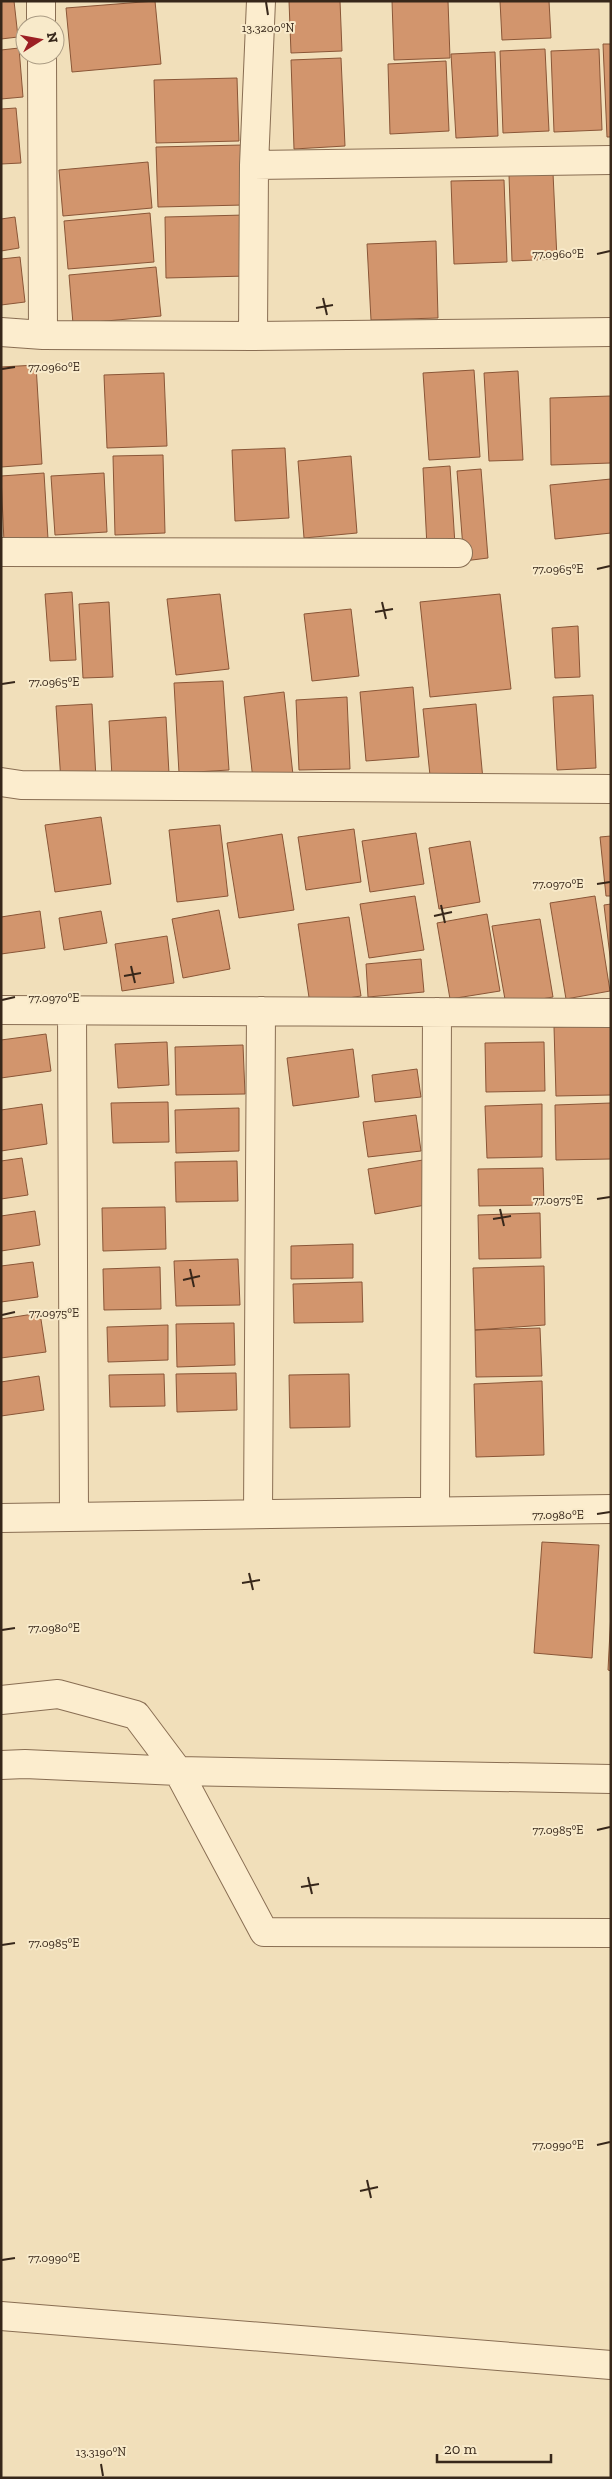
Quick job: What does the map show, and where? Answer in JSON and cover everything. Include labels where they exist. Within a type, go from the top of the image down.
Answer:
[{"type":"street","points":[[41,1],[41,15]]},
{"type":"street","points":[[253,336],[254,165],[261,1]]},
{"type":"street","points":[[42,65],[43,335]]},
{"type":"street","points":[[254,165],[611,160]]},
{"type":"street","points":[[1,332],[43,335],[253,336],[611,332]]},
{"type":"street","points":[[1,552],[458,553]]},
{"type":"street","points":[[1,782],[21,785],[204,788],[611,789]]},
{"type":"street","points":[[1,1010],[611,1013]]},
{"type":"street","points":[[72,1010],[74,1516]]},
{"type":"street","points":[[258,1514],[261,1011]]},
{"type":"street","points":[[436,1511],[437,1012]]},
{"type":"street","points":[[1,1518],[611,1509]]},
{"type":"street","points":[[1,1700],[58,1694],[136,1715],[178,1771],[264,1932],[611,1933]]},
{"type":"street","points":[[1,1765],[25,1764],[178,1771],[611,1778]]},
{"type":"street","points":[[1,2316],[611,2365]]},
{"type":"building","points":[[1,1],[14,1],[15,37],[1,39]]},
{"type":"building","points":[[155,1],[161,64],[72,72],[66,8]]},
{"type":"building","points":[[289,1],[340,1],[342,51],[291,53]]},
{"type":"building","points":[[392,1],[448,1],[450,58],[394,60]]},
{"type":"building","points":[[500,1],[549,1],[551,38],[502,40]]},
{"type":"building","points":[[603,44],[611,44],[611,137],[607,137]]},
{"type":"building","points":[[15,48],[15,65],[20,65],[23,97],[1,99],[1,50]]},
{"type":"building","points":[[545,49],[549,131],[503,133],[500,51]]},
{"type":"building","points":[[599,49],[602,130],[554,132],[551,51]]},
{"type":"building","points":[[495,52],[498,136],[456,138],[451,54]]},
{"type":"building","points":[[341,58],[345,146],[294,149],[291,60]]},
{"type":"building","points":[[446,61],[449,131],[390,134],[388,64]]},
{"type":"building","points":[[237,78],[239,141],[156,143],[154,80]]},
{"type":"building","points":[[16,108],[21,163],[1,164],[1,109]]},
{"type":"building","points":[[243,145],[244,205],[158,207],[156,147]]},
{"type":"building","points":[[148,162],[152,208],[63,216],[59,170]]},
{"type":"building","points":[[553,173],[557,259],[512,261],[509,175]]},
{"type":"building","points":[[504,180],[507,262],[454,264],[451,181]]},
{"type":"building","points":[[150,213],[154,262],[68,269],[64,221]]},
{"type":"building","points":[[245,215],[247,276],[166,278],[165,217]]},
{"type":"building","points":[[15,217],[19,248],[1,251],[1,219]]},
{"type":"building","points":[[436,241],[438,318],[371,320],[367,244]]},
{"type":"building","points":[[20,257],[25,302],[1,305],[1,259]]},
{"type":"building","points":[[156,267],[161,316],[73,324],[69,275]]},
{"type":"building","points":[[36,365],[42,464],[1,467],[1,367]]},
{"type":"building","points":[[474,370],[480,457],[429,460],[423,373]]},
{"type":"building","points":[[518,371],[523,460],[489,461],[484,373]]},
{"type":"building","points":[[164,373],[167,446],[107,448],[104,375]]},
{"type":"building","points":[[611,396],[611,463],[551,465],[550,398]]},
{"type":"building","points":[[285,448],[289,518],[235,521],[232,450]]},
{"type":"building","points":[[163,455],[165,533],[115,535],[113,456]]},
{"type":"building","points":[[351,456],[357,533],[304,538],[298,461]]},
{"type":"building","points":[[450,466],[455,545],[427,547],[423,468]]},
{"type":"building","points":[[481,469],[488,558],[464,561],[457,471]]},
{"type":"building","points":[[44,473],[48,539],[4,542],[1,476]]},
{"type":"building","points":[[104,473],[107,532],[55,535],[51,476]]},
{"type":"building","points":[[611,479],[611,533],[555,539],[550,485]]},
{"type":"building","points":[[72,592],[76,660],[50,661],[45,594]]},
{"type":"building","points":[[220,594],[229,669],[176,675],[167,599]]},
{"type":"building","points":[[500,594],[511,689],[430,697],[420,602]]},
{"type":"building","points":[[109,602],[113,677],[83,678],[79,604]]},
{"type":"building","points":[[351,609],[359,676],[312,681],[304,614]]},
{"type":"building","points":[[578,626],[580,677],[555,678],[552,628]]},
{"type":"building","points":[[223,681],[229,770],[179,773],[174,683]]},
{"type":"building","points":[[413,687],[419,757],[366,761],[360,692]]},
{"type":"building","points":[[284,692],[293,775],[253,780],[244,697]]},
{"type":"building","points":[[593,695],[596,768],[557,770],[553,697]]},
{"type":"building","points":[[347,697],[350,769],[299,770],[296,700]]},
{"type":"building","points":[[92,704],[96,779],[61,782],[56,706]]},
{"type":"building","points":[[476,704],[483,780],[431,785],[423,709]]},
{"type":"building","points":[[166,717],[169,774],[112,777],[109,721]]},
{"type":"building","points":[[101,817],[111,884],[55,892],[45,825]]},
{"type":"building","points":[[220,825],[228,896],[177,902],[169,830]]},
{"type":"building","points":[[354,829],[361,882],[306,890],[298,837]]},
{"type":"building","points":[[416,833],[424,884],[370,892],[362,841]]},
{"type":"building","points":[[282,834],[294,910],[239,918],[227,843]]},
{"type":"building","points":[[611,836],[611,896],[606,896],[600,837]]},
{"type":"building","points":[[470,841],[480,902],[439,909],[429,848]]},
{"type":"building","points":[[415,896],[424,950],[369,958],[360,904]]},
{"type":"building","points":[[595,896],[610,991],[566,999],[550,903]]},
{"type":"building","points":[[611,904],[611,965],[604,905]]},
{"type":"building","points":[[219,910],[230,969],[183,978],[172,919]]},
{"type":"building","points":[[40,911],[45,948],[1,954],[1,917]]},
{"type":"building","points":[[101,911],[107,943],[64,950],[59,918]]},
{"type":"building","points":[[487,914],[500,991],[450,999],[437,923]]},
{"type":"building","points":[[349,917],[361,996],[310,1004],[298,924]]},
{"type":"building","points":[[540,919],[553,997],[506,1005],[492,926]]},
{"type":"building","points":[[167,936],[174,983],[122,991],[115,944]]},
{"type":"building","points":[[421,959],[424,992],[368,997],[366,964]]},
{"type":"building","points":[[611,1025],[611,1095],[556,1096],[554,1027]]},
{"type":"building","points":[[46,1034],[51,1071],[1,1078],[1,1040]]},
{"type":"building","points":[[167,1042],[169,1085],[118,1088],[115,1044]]},
{"type":"building","points":[[544,1042],[545,1091],[486,1092],[485,1043]]},
{"type":"building","points":[[243,1045],[245,1094],[176,1095],[175,1047]]},
{"type":"building","points":[[353,1049],[359,1097],[293,1106],[287,1058]]},
{"type":"building","points":[[417,1069],[421,1097],[375,1102],[372,1075]]},
{"type":"building","points":[[168,1102],[169,1142],[113,1143],[111,1103]]},
{"type":"building","points":[[611,1103],[611,1159],[556,1160],[555,1105]]},
{"type":"building","points":[[42,1104],[47,1144],[1,1151],[1,1110]]},
{"type":"building","points":[[542,1104],[542,1157],[487,1158],[485,1106]]},
{"type":"building","points":[[239,1108],[239,1151],[176,1153],[175,1110]]},
{"type":"building","points":[[416,1115],[421,1151],[368,1157],[363,1122]]},
{"type":"building","points":[[22,1158],[28,1195],[1,1199],[1,1161]]},
{"type":"building","points":[[423,1160],[431,1204],[375,1214],[368,1169]]},
{"type":"building","points":[[237,1161],[238,1201],[176,1202],[175,1162]]},
{"type":"building","points":[[543,1168],[544,1205],[479,1206],[478,1169]]},
{"type":"building","points":[[165,1207],[166,1249],[103,1251],[102,1208]]},
{"type":"building","points":[[35,1211],[40,1245],[1,1251],[1,1216]]},
{"type":"building","points":[[540,1213],[541,1258],[479,1259],[478,1215]]},
{"type":"building","points":[[353,1244],[353,1278],[291,1279],[291,1246]]},
{"type":"building","points":[[238,1259],[240,1305],[176,1306],[174,1261]]},
{"type":"building","points":[[33,1262],[38,1297],[1,1302],[1,1266]]},
{"type":"building","points":[[544,1266],[545,1325],[475,1330],[473,1268]]},
{"type":"building","points":[[160,1267],[161,1309],[104,1310],[103,1269]]},
{"type":"building","points":[[362,1282],[363,1322],[294,1323],[293,1284]]},
{"type":"building","points":[[40,1313],[46,1352],[1,1358],[1,1319]]},
{"type":"building","points":[[234,1323],[235,1365],[177,1367],[176,1324]]},
{"type":"building","points":[[168,1325],[168,1360],[108,1362],[107,1327]]},
{"type":"building","points":[[540,1328],[542,1376],[476,1377],[475,1330]]},
{"type":"building","points":[[236,1373],[237,1410],[177,1412],[176,1374]]},
{"type":"building","points":[[164,1374],[165,1406],[110,1407],[109,1375]]},
{"type":"building","points":[[349,1374],[350,1427],[290,1428],[289,1375]]},
{"type":"building","points":[[39,1376],[44,1410],[1,1416],[1,1382]]},
{"type":"building","points":[[542,1381],[544,1455],[476,1457],[474,1384]]},
{"type":"building","points":[[542,1542],[599,1545],[592,1658],[534,1653]]},
{"type":"building","points":[[611,1612],[611,1671],[608,1670]]}]
